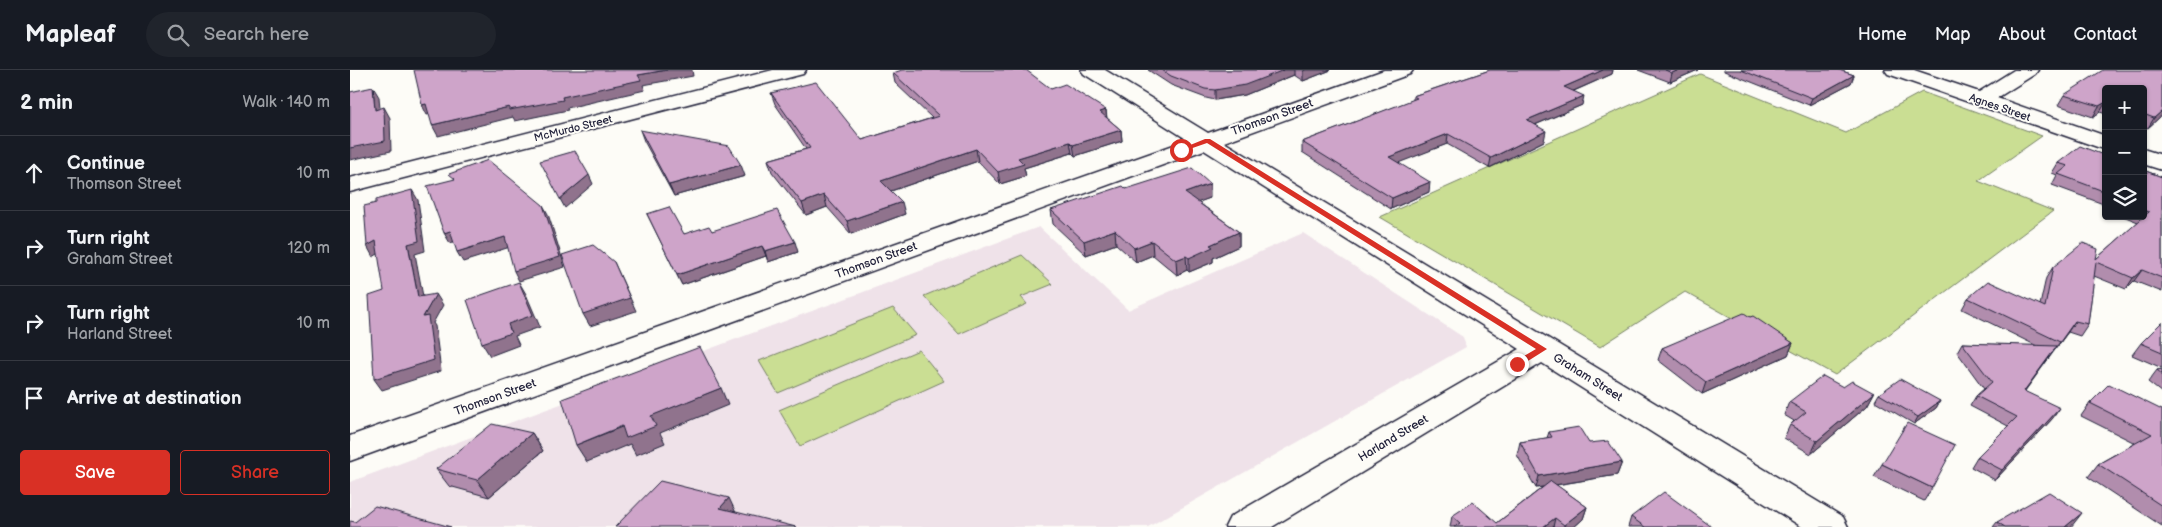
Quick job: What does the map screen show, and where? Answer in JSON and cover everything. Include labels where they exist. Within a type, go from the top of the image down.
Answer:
[{"type":"street","name":"McMurdo Street","points":[[350,185],[796,70]]},
{"type":"street","name":"Graham Street","points":[[1091,70],[1208,140],[1830,527]]},
{"type":"street","name":"Thomson Street","points":[[350,449],[1403,70]]},
{"type":"street","name":"Agnes Street","points":[[1895,70],[2102,142]]},
{"type":"street","points":[[1980,100],[2028,70]]},
{"type":"street","points":[[2147,157],[2162,163]]},
{"type":"street","name":"Harland Street","points":[[1243,527],[1542,349]]},
{"type":"shaded area","points":[[1039,227],[1128,310],[1303,233],[1463,337],[1466,347],[1148,527],[350,527],[350,482]]},
{"type":"green space","points":[[1700,74],[1846,133],[1922,92],[2042,136],[1978,181],[2053,211],[1835,375],[1685,292],[1600,347],[1380,217]]},
{"type":"green space","points":[[1022,255],[1053,284],[1021,297],[1027,304],[959,334],[924,296]]},
{"type":"green space","points":[[893,308],[916,335],[778,393],[759,361]]},
{"type":"green space","points":[[919,350],[944,381],[800,446],[779,410]]},
{"type":"building","points":[[414,70],[667,70],[638,75],[641,80],[562,97],[563,100],[509,110],[509,107],[432,125],[426,104],[422,105]]},
{"type":"building","points":[[902,70],[1026,70],[1051,89],[1065,84],[1106,110],[1100,112],[1121,130],[1073,145],[1070,142],[1018,158],[1024,164],[998,172],[976,149],[881,181],[902,202],[847,221],[824,195],[802,203],[768,160],[810,148],[771,93],[816,82],[862,140],[939,116],[893,73]]},
{"type":"building","points":[[1162,70],[1284,70],[1245,85],[1215,90],[1205,89],[1171,76]]},
{"type":"building","points":[[1490,70],[1603,70],[1564,87],[1584,96],[1527,120],[1546,131],[1491,158],[1448,134],[1389,157],[1430,182],[1392,198],[1302,142],[1417,98],[1413,96]]},
{"type":"building","points":[[1665,70],[1679,70],[1672,73]]},
{"type":"building","points":[[1741,70],[1839,70],[1854,75],[1812,98]]},
{"type":"building","points":[[2103,70],[2162,70],[2162,111],[2154,118],[2147,115],[2147,85],[2102,85],[2102,104],[2099,106],[2064,95]]},
{"type":"building","points":[[373,87],[375,110],[384,107],[385,141],[350,148],[350,92]]},
{"type":"building","points":[[640,130],[729,146],[741,165],[669,185]]},
{"type":"building","points":[[2080,146],[2102,154],[2102,190],[2058,174],[2068,166],[2058,163]]},
{"type":"building","points":[[575,151],[589,175],[560,199],[540,161]]},
{"type":"building","points":[[488,160],[543,205],[560,257],[514,271],[505,237],[457,252],[450,231],[444,233],[427,186],[455,179],[449,174]]},
{"type":"building","points":[[1192,168],[1210,184],[1185,193],[1239,232],[1210,245],[1213,247],[1189,258],[1186,256],[1176,260],[1152,241],[1134,248],[1115,230],[1084,241],[1051,210],[1123,186],[1126,189]]},
{"type":"building","points":[[2147,171],[2162,177],[2162,278],[2142,270],[2133,278],[2096,262],[2088,324],[2075,321],[2060,342],[1968,298],[1988,281],[2045,307],[2053,267],[2083,243],[2098,249],[2096,259],[2140,220],[2147,220],[2147,214],[2149,212],[2147,211]]},
{"type":"building","points":[[412,190],[419,241],[408,244],[418,297],[436,294],[423,317],[428,316],[434,360],[374,379],[369,296],[384,291],[376,241],[367,246],[364,206],[376,203],[376,200]]},
{"type":"building","points":[[669,207],[684,234],[709,226],[712,231],[777,210],[795,242],[765,251],[762,246],[677,275],[647,214]]},
{"type":"building","points":[[593,245],[614,262],[630,298],[583,314],[562,255]]},
{"type":"building","points":[[519,282],[533,315],[508,324],[511,333],[482,343],[467,300]]},
{"type":"building","points":[[1744,313],[1750,317],[1753,316],[1793,343],[1706,382],[1662,348]]},
{"type":"building","points":[[2162,322],[2162,352],[2141,343]]},
{"type":"building","points":[[1962,343],[2057,346],[2024,391],[2060,408],[2002,470],[1977,457],[2017,417],[1976,396],[1992,382]]},
{"type":"building","points":[[700,347],[721,388],[651,416],[656,426],[626,438],[622,426],[576,445],[562,399]]},
{"type":"building","points":[[1823,376],[1843,387],[1852,381],[1874,393],[1817,441],[1790,425],[1806,412],[1789,402]]},
{"type":"building","points":[[1900,379],[1940,401],[1918,417],[1879,394]]},
{"type":"building","points":[[2109,384],[2162,410],[2162,506],[2098,464],[2152,434],[2090,403]]},
{"type":"building","points":[[1907,423],[1955,445],[1932,488],[1882,464]]},
{"type":"building","points":[[492,424],[532,433],[477,480],[436,469]]},
{"type":"building","points":[[1579,427],[1589,443],[1608,441],[1622,462],[1539,476],[1520,442],[1552,437],[1549,432]]},
{"type":"building","points":[[660,481],[729,498],[720,508],[796,527],[615,527]]},
{"type":"building","points":[[1551,481],[1587,507],[1564,525],[1555,518],[1543,527],[1454,527],[1460,523],[1452,516],[1473,502],[1497,523]]},
{"type":"building","points":[[1664,492],[1712,527],[1645,527],[1631,517]]},
{"type":"building","points":[[2049,492],[2082,513],[2065,527],[2005,527],[1997,522]]},
{"type":"building","points":[[375,506],[451,527],[350,527],[350,521],[355,522]]},
{"type":"route","points":[[1181,150],[1208,140],[1542,349],[1517,364]]}]
